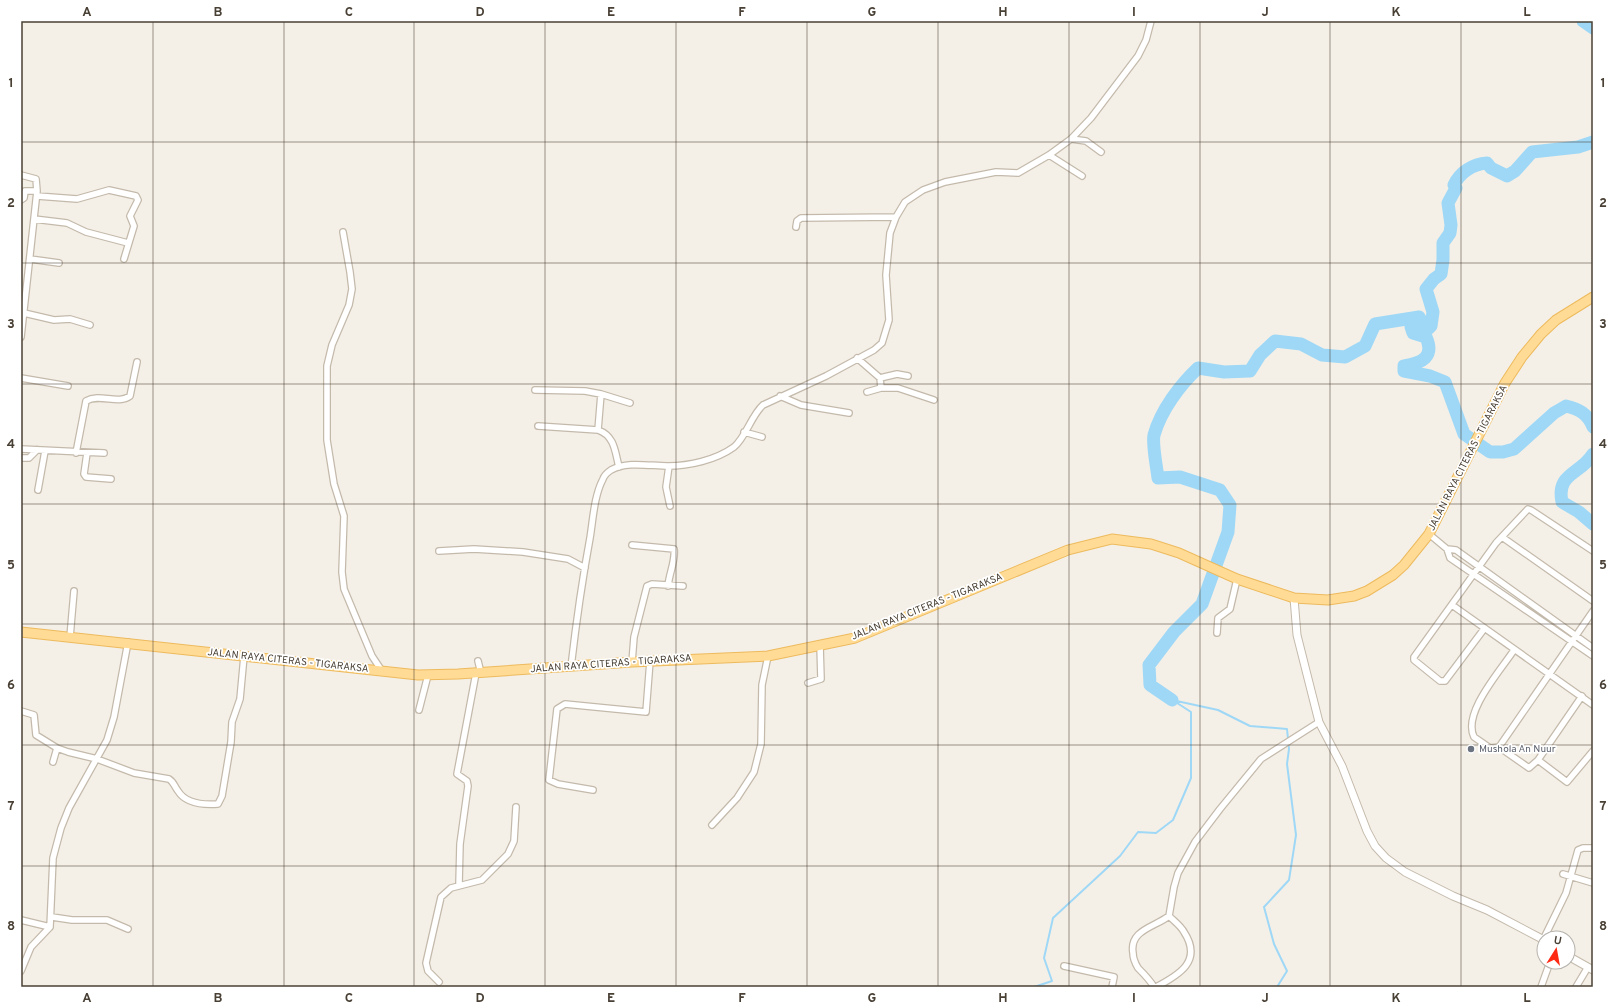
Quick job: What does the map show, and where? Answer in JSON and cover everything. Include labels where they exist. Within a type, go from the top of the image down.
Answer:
[{"type":"main road","name":"JALAN RAYA CITERAS - TIGARAKSA","points":[[21,632],[128,642],[382,672],[428,675],[571,668],[632,662],[768,656],[855,638],[1068,550],[1098,541],[1119,539],[1152,544],[1179,553],[1233,578],[1294,598],[1310,600],[1341,600],[1367,591],[1393,575],[1429,534],[1481,429],[1506,383],[1531,345],[1556,320],[1593,297]]},
{"type":"street","points":[[571,668],[592,520],[603,479],[610,471],[619,467],[636,465],[669,466],[699,462],[722,453],[734,447],[740,441],[757,411],[763,404],[826,376],[874,350],[882,343],[887,331],[889,320],[887,262],[890,233],[896,217],[905,202],[923,190],[945,182],[996,172],[1018,173],[1049,155],[1071,139],[1091,118],[1138,56],[1146,40],[1151,21]]},
{"type":"street","points":[[1071,139],[1086,141],[1101,152]]},
{"type":"street","points":[[1049,155],[1082,176]]},
{"type":"street","points":[[21,175],[36,179],[37,193],[21,337]]},
{"type":"street","points":[[21,200],[24,198],[25,191],[77,199],[109,190],[136,196],[138,200],[130,216],[134,226],[124,259]]},
{"type":"street","points":[[796,228],[797,221],[801,218],[896,217]]},
{"type":"street","points":[[34,219],[67,223],[86,232],[128,243]]},
{"type":"street","points":[[343,232],[352,289],[349,305],[332,345],[327,366],[327,440],[334,484],[344,516],[342,572],[344,589],[372,656],[382,672]]},
{"type":"street","points":[[30,259],[59,264]]},
{"type":"street","points":[[24,313],[54,320],[70,319],[90,325]]},
{"type":"street","points":[[857,358],[880,378],[881,388]]},
{"type":"street","points":[[76,453],[86,401],[96,397],[124,399],[130,396],[137,362]]},
{"type":"street","points":[[880,378],[897,374],[908,376]]},
{"type":"street","points":[[21,378],[68,386]]},
{"type":"street","points":[[867,392],[881,388],[898,388],[934,400]]},
{"type":"street","points":[[535,390],[574,390],[601,394],[630,403]]},
{"type":"street","points":[[598,430],[601,394]]},
{"type":"street","points":[[780,396],[801,404],[849,413]]},
{"type":"street","points":[[538,426],[598,430],[609,435],[612,439],[619,467]]},
{"type":"street","points":[[744,432],[762,437]]},
{"type":"street","points":[[21,449],[76,453],[104,453]]},
{"type":"street","points":[[21,458],[29,458],[37,450]]},
{"type":"street","points":[[38,490],[45,451]]},
{"type":"street","points":[[87,453],[84,474],[86,477],[110,479]]},
{"type":"street","points":[[669,466],[666,484],[670,506]]},
{"type":"street","points":[[1484,629],[1445,682],[1440,681],[1415,662],[1414,658],[1479,566],[1502,537],[1530,509],[1593,551]]},
{"type":"street","points":[[1429,534],[1447,549],[1450,558],[1474,575],[1573,638],[1593,648]]},
{"type":"street","points":[[1502,537],[1593,601]]},
{"type":"street","points":[[632,545],[674,549],[674,558],[670,569],[668,586]]},
{"type":"street","points":[[439,551],[474,549],[523,552],[568,559],[585,568]]},
{"type":"street","points":[[1447,549],[1456,550],[1479,566],[1573,638],[1593,656]]},
{"type":"street","points":[[1217,633],[1218,618],[1230,609],[1233,578]]},
{"type":"street","points":[[632,662],[634,637],[646,586],[652,584],[683,586]]},
{"type":"street","points":[[70,637],[74,591]]},
{"type":"street","points":[[1294,598],[1297,635],[1319,722],[1342,766],[1367,831],[1375,846],[1386,858],[1405,872],[1453,896],[1487,910],[1536,935]]},
{"type":"street","points":[[1452,605],[1484,629],[1593,704]]},
{"type":"street","points":[[1499,747],[1593,611]]},
{"type":"street","points":[[21,971],[22,964],[31,947],[50,927],[52,917],[51,902],[54,858],[61,828],[69,808],[107,740],[114,717],[128,642]]},
{"type":"street","points":[[808,683],[821,679],[820,645]]},
{"type":"street","points":[[1514,650],[1476,707],[1472,717],[1472,732],[1474,738],[1490,748],[1499,747],[1529,768],[1538,760],[1582,696]]},
{"type":"street","points":[[21,711],[34,715],[36,735],[57,748],[97,759],[134,773],[169,779],[173,782],[185,800],[209,805],[218,804],[222,796],[231,742],[232,722],[240,699],[244,656]]},
{"type":"street","points":[[712,825],[736,798],[754,772],[761,744],[762,685],[768,656]]},
{"type":"street","points":[[459,884],[460,844],[468,786],[466,781],[457,774],[479,673],[478,661]]},
{"type":"street","points":[[593,790],[558,784],[549,780],[557,709],[565,704],[646,712],[650,661]]},
{"type":"street","points":[[419,710],[428,675]]},
{"type":"street","points":[[1169,916],[1178,873],[1195,842],[1261,759],[1271,751],[1319,722]]},
{"type":"street","points":[[53,762],[57,748]]},
{"type":"street","points":[[1538,760],[1567,782],[1593,751]]},
{"type":"street","points":[[439,982],[428,971],[426,963],[441,898],[448,890],[459,884],[482,880],[508,854],[514,841],[516,806]]},
{"type":"street","points":[[1548,930],[1572,877],[1578,850],[1583,848],[1593,848]]},
{"type":"street","points":[[1563,874],[1593,883]]},
{"type":"street","points":[[1169,916],[1184,931],[1189,942],[1191,950],[1189,963],[1181,973],[1155,987],[1133,959],[1132,948],[1137,935],[1169,916]]},
{"type":"street","points":[[52,917],[72,920],[107,920],[128,929]]},
{"type":"street","points":[[21,920],[50,927]]},
{"type":"street","points":[[1576,960],[1590,968],[1576,987]]},
{"type":"street","points":[[1064,966],[1114,977],[1112,987]]},
{"type":"street","points":[[1541,987],[1547,970]]},
{"type":"waterway","points":[[1583,21],[1593,28]]},
{"type":"waterway","points":[[1172,700],[1150,685],[1149,665],[1174,632],[1202,604],[1228,532],[1230,505],[1220,490],[1180,477],[1158,478],[1154,450],[1154,435],[1161,416],[1178,390],[1198,368],[1224,372],[1250,371],[1260,355],[1275,341],[1301,344],[1322,355],[1345,357],[1365,346],[1375,324],[1419,317],[1423,325],[1428,329],[1431,326],[1433,312],[1426,289],[1434,279],[1441,274],[1443,243],[1450,233],[1451,225],[1448,203],[1456,188],[1454,185],[1460,176],[1472,167],[1487,163],[1491,168],[1507,176],[1515,171],[1532,152],[1578,147],[1593,142]]},
{"type":"waterway","points":[[1412,318],[1411,327],[1413,333],[1426,337],[1429,350],[1428,354],[1421,361],[1404,366],[1404,371],[1430,376],[1445,382],[1464,434],[1490,452],[1503,452],[1514,449],[1554,413],[1566,406],[1586,415],[1593,427]]},
{"type":"waterway","points":[[1593,454],[1588,461],[1570,475],[1562,485],[1561,492],[1562,502],[1579,512],[1593,524]]},
{"type":"waterway","points":[[1172,700],[1218,710],[1250,726],[1287,729],[1289,749],[1287,764],[1296,835],[1289,880],[1264,907],[1274,944],[1287,971],[1277,987]]},
{"type":"waterway","points":[[1034,987],[1052,981],[1044,958],[1053,918],[1120,856],[1138,832],[1156,833],[1173,820],[1191,778],[1191,712],[1174,701]]},
{"type":"place","name":"Mushola An Nuur","points":[[1471,749]]}]
